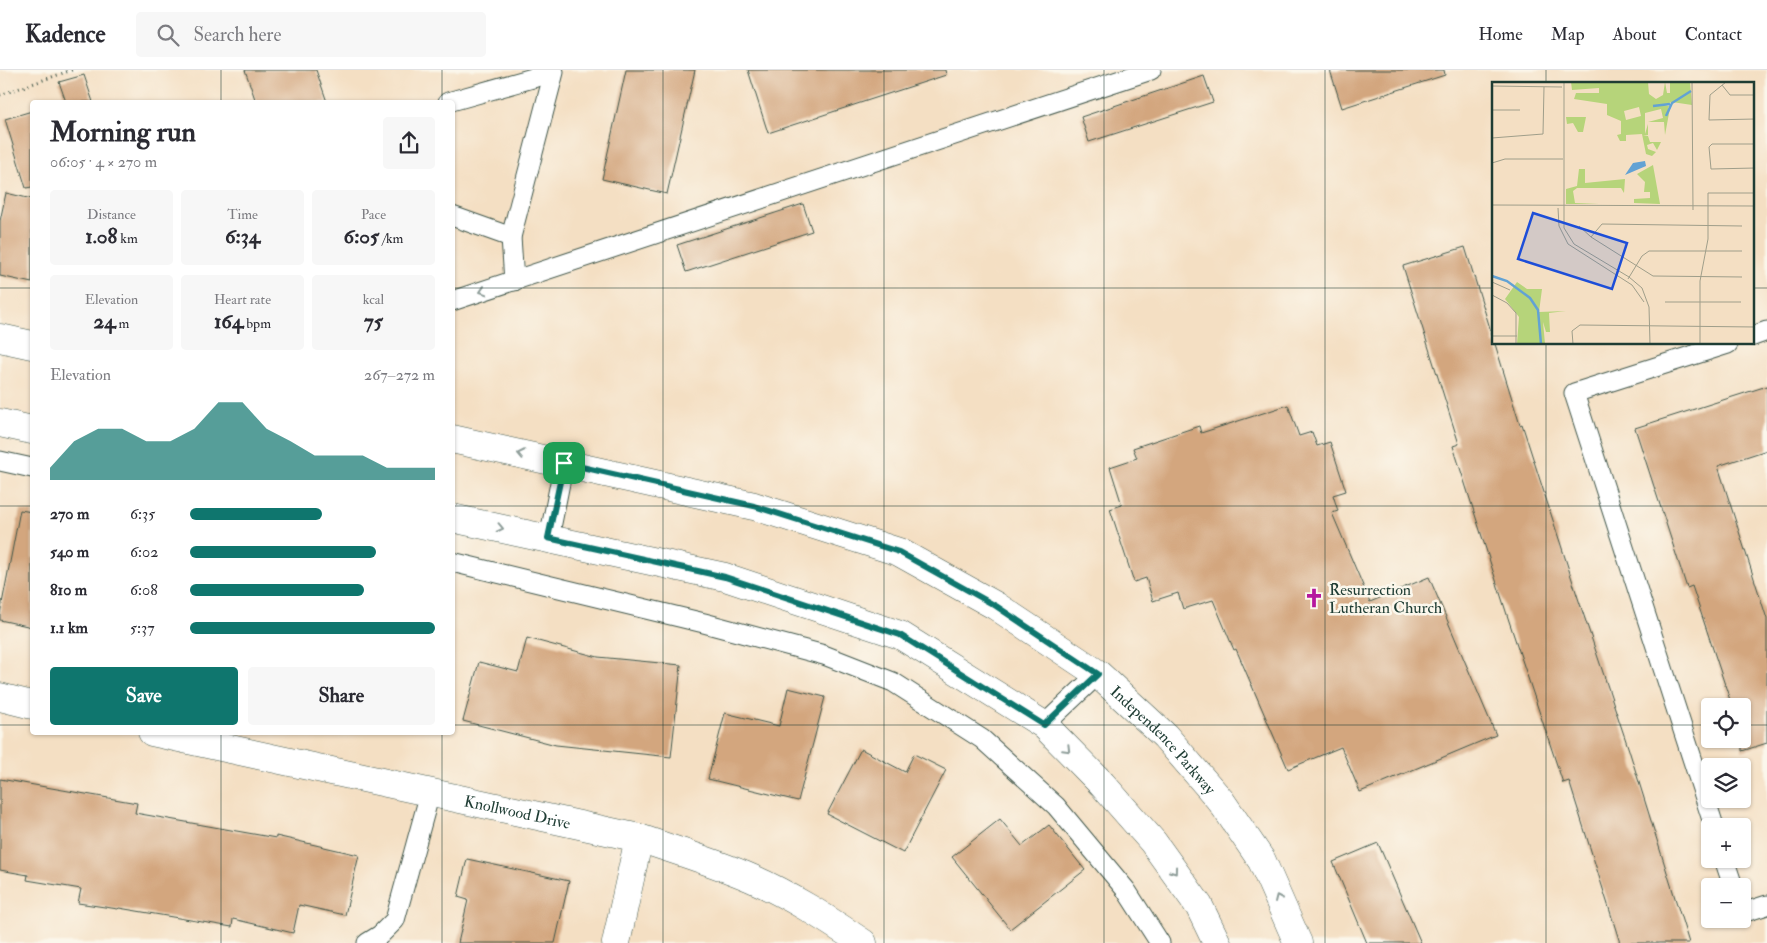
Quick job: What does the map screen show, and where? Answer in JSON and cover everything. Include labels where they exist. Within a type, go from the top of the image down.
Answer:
[{"type":"main road","points":[[0,338],[30,345]]},
{"type":"main road","points":[[0,423],[30,430]]},
{"type":"main road","name":"Independence Parkway","points":[[455,440],[754,506],[899,552],[996,606],[1098,674],[1165,736],[1222,801],[1262,861],[1298,943]]},
{"type":"main road","points":[[455,519],[725,577],[900,635],[1044,725],[1102,784],[1153,842],[1199,906],[1218,943]]},
{"type":"main road","points":[[0,697],[30,704]]},
{"type":"main road","name":"Knollwood Drive","points":[[166,735],[639,838],[708,861],[752,879],[822,916],[863,943]]},
{"type":"main road","points":[[616,943],[639,838]]},
{"type":"lane","points":[[455,300],[1151,70]]},
{"type":"lane","points":[[455,100],[554,72],[511,237],[514,281]]},
{"type":"lane","points":[[455,217],[511,237]]},
{"type":"lane","points":[[1754,336],[1767,332]]},
{"type":"lane","points":[[1711,818],[1574,393],[1725,345]]},
{"type":"lane","points":[[0,461],[30,468]]},
{"type":"lane","points":[[548,538],[564,463]]},
{"type":"lane","points":[[455,563],[824,655],[893,682],[982,739],[1056,806],[1126,890],[1160,943]]},
{"type":"lane","points":[[1044,725],[1098,674]]},
{"type":"lane","points":[[367,943],[380,935],[394,920],[430,793]]},
{"type":"lane","points":[[1751,910],[1767,904]]},
{"type":"path","points":[[0,95],[72,70]]},
{"type":"building","points":[[245,70],[316,70],[326,100],[255,100]]},
{"type":"building","points":[[626,70],[695,70],[667,194],[602,179]]},
{"type":"building","points":[[748,70],[945,70],[946,75],[768,133]]},
{"type":"building","points":[[1330,70],[1444,70],[1445,75],[1342,108]]},
{"type":"building","points":[[84,75],[92,100],[65,100],[59,82]]},
{"type":"building","points":[[1204,76],[1213,102],[1089,142],[1081,117]]},
{"type":"building","points":[[30,112],[30,187],[26,188],[5,119]]},
{"type":"building","points":[[6,193],[30,199],[30,283],[0,276],[0,221]]},
{"type":"building","points":[[803,204],[812,231],[686,272],[677,245]]},
{"type":"building","points":[[1465,247],[1492,335],[1492,345],[1495,345],[1520,425],[1522,424],[1629,750],[1689,943],[1620,943],[1569,781],[1563,783],[1509,621],[1453,446],[1459,444],[1403,266]]},
{"type":"building","points":[[1767,386],[1767,450],[1718,466],[1767,619],[1767,743],[1742,751],[1742,748],[1751,748],[1751,698],[1729,698],[1692,586],[1687,588],[1635,428]]},
{"type":"building","name":"Resurrection Lutheran Church","points":[[1288,405],[1299,436],[1312,432],[1317,446],[1330,442],[1346,491],[1333,495],[1338,511],[1332,513],[1370,602],[1429,577],[1496,735],[1360,792],[1341,747],[1288,769],[1213,600],[1183,609],[1178,593],[1153,601],[1146,578],[1134,582],[1110,509],[1122,505],[1110,467],[1137,458],[1133,448],[1199,426],[1201,433]]},
{"type":"building","points":[[20,510],[30,512],[30,627],[0,620]]},
{"type":"building","points":[[527,638],[598,657],[681,665],[671,757],[556,745],[463,721],[479,662],[518,672]]},
{"type":"building","points":[[788,688],[825,697],[798,801],[708,779],[725,713],[779,726]]},
{"type":"building","points":[[861,749],[905,772],[914,754],[946,770],[903,853],[827,814]]},
{"type":"building","points":[[0,779],[137,803],[135,813],[276,838],[276,836],[359,855],[345,915],[299,905],[293,933],[233,919],[232,927],[78,903],[81,889],[27,880],[28,875],[0,870]]},
{"type":"building","points":[[1000,819],[1022,846],[1049,825],[1085,870],[1010,929],[952,857]]},
{"type":"building","points":[[1378,843],[1421,943],[1367,943],[1333,862]]},
{"type":"building","points":[[467,859],[569,881],[555,943],[458,943],[468,900],[458,897]]},
{"type":"place","name":"Resurrection Lutheran Church","points":[[1314,598]]},
{"type":"route","points":[[564,463],[754,506],[899,552],[996,606],[1098,674],[1044,725],[900,635],[725,577],[548,538],[564,463]]}]
